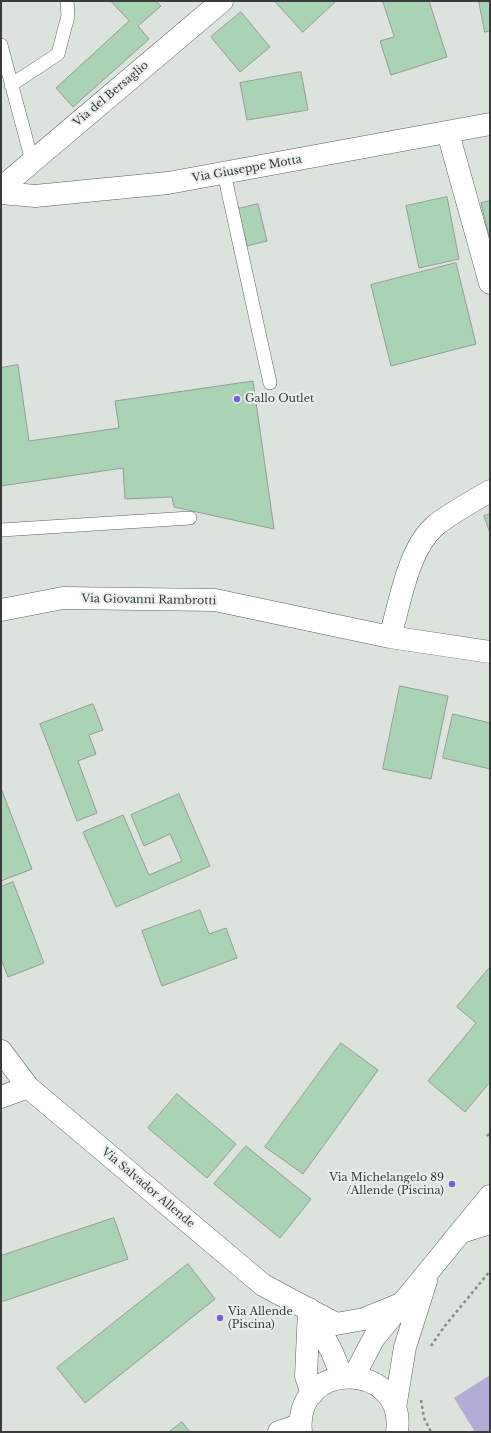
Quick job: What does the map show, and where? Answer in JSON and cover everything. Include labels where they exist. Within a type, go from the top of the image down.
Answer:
[{"type":"street","name":"Via del Bersaglio","points":[[1,188],[222,1]]},
{"type":"street","name":"Via Giuseppe Motta","points":[[1,193],[35,196],[168,183],[448,133],[490,124]]},
{"type":"street","points":[[448,133],[490,283]]},
{"type":"street","points":[[390,637],[410,566],[421,541],[435,525],[490,491]]},
{"type":"street","name":"Via Giovanni Rambrotti","points":[[1,610],[63,598],[215,600],[390,637],[490,652]]},
{"type":"street","name":"Via Salvador Allende","points":[[1,1051],[28,1087],[263,1285],[336,1324],[364,1319],[401,1304]]},
{"type":"street","points":[[1,1097],[28,1087]]},
{"type":"street","points":[[348,1377],[374,1338],[490,1196]]},
{"type":"street","points":[[461,1232],[490,1223]]},
{"type":"street","points":[[395,1408],[405,1347],[430,1269]]},
{"type":"street","points":[[309,1309],[332,1352],[348,1377]]},
{"type":"street","points":[[309,1309],[306,1376],[312,1394]]},
{"type":"street","points":[[280,1432],[301,1428],[303,1408],[312,1394],[331,1380],[348,1377],[368,1380],[379,1386],[388,1396],[395,1408],[398,1419],[398,1431]]},
{"type":"lane","points":[[12,85],[58,54],[68,16],[67,1]]},
{"type":"lane","points":[[1,45],[32,162]]},
{"type":"lane","points":[[224,173],[270,383]]},
{"type":"lane","points":[[1,530],[190,518]]},
{"type":"path","points":[[487,1136],[490,1132]]},
{"type":"path","points":[[430,1348],[444,1327],[490,1271]]},
{"type":"path","points":[[420,1396],[424,1418],[431,1432]]},
{"type":"shaded area","points":[[490,1375],[490,1432],[475,1432],[454,1398]]},
{"type":"building","points":[[111,1],[156,1],[161,6],[138,26],[149,39],[73,107],[56,88],[129,21]]},
{"type":"building","points":[[275,1],[336,1],[303,32]]},
{"type":"building","points":[[383,1],[429,1],[447,57],[391,75],[380,41],[394,37]]},
{"type":"building","points":[[479,1],[490,1],[490,31],[485,32]]},
{"type":"building","points":[[241,12],[270,47],[240,72],[211,37]]},
{"type":"building","points":[[301,72],[308,110],[247,120],[240,83]]},
{"type":"building","points":[[447,197],[459,259],[419,268],[406,206]]},
{"type":"building","points":[[490,201],[490,240],[481,203]]},
{"type":"building","points":[[258,204],[267,241],[247,246],[238,209]]},
{"type":"building","points":[[456,263],[476,344],[391,366],[371,285]]},
{"type":"building","points":[[18,365],[29,441],[119,428],[115,401],[253,381],[274,529],[174,507],[172,497],[125,499],[123,468],[1,486],[1,368]]},
{"type":"building","points":[[490,514],[490,533],[484,516]]},
{"type":"building","points":[[400,686],[448,696],[431,779],[383,769]]},
{"type":"building","points":[[93,704],[103,730],[89,735],[96,754],[78,761],[97,813],[77,821],[40,724]]},
{"type":"building","points":[[453,714],[490,723],[490,769],[443,758]]},
{"type":"building","points":[[1,788],[32,869],[1,881]]},
{"type":"building","points":[[179,794],[210,866],[116,907],[83,832],[123,815],[149,875],[182,861],[170,834],[144,846],[131,815]]},
{"type":"building","points":[[13,882],[44,963],[8,977],[1,959],[1,887]]},
{"type":"building","points":[[200,910],[209,934],[226,928],[237,958],[162,986],[142,931]]},
{"type":"building","points":[[490,967],[490,1082],[465,1112],[428,1081],[476,1023],[457,1007]]},
{"type":"building","points":[[341,1043],[378,1070],[303,1174],[265,1147]]},
{"type":"building","points":[[177,1094],[236,1144],[207,1178],[148,1128]]},
{"type":"building","points":[[246,1146],[311,1199],[280,1238],[214,1184]]},
{"type":"building","points":[[114,1218],[128,1259],[1,1302],[1,1256]]},
{"type":"building","points":[[188,1264],[215,1299],[85,1403],[57,1368]]},
{"type":"building","points":[[182,1422],[190,1432],[169,1432]]},
{"type":"place","name":"Gallo Outlet","points":[[237,399]]},
{"type":"place","name":"Via Michelangelo 89 /Allende (Piscina)","points":[[452,1184]]},
{"type":"place","name":"Via Allende (Piscina)","points":[[220,1318]]}]
